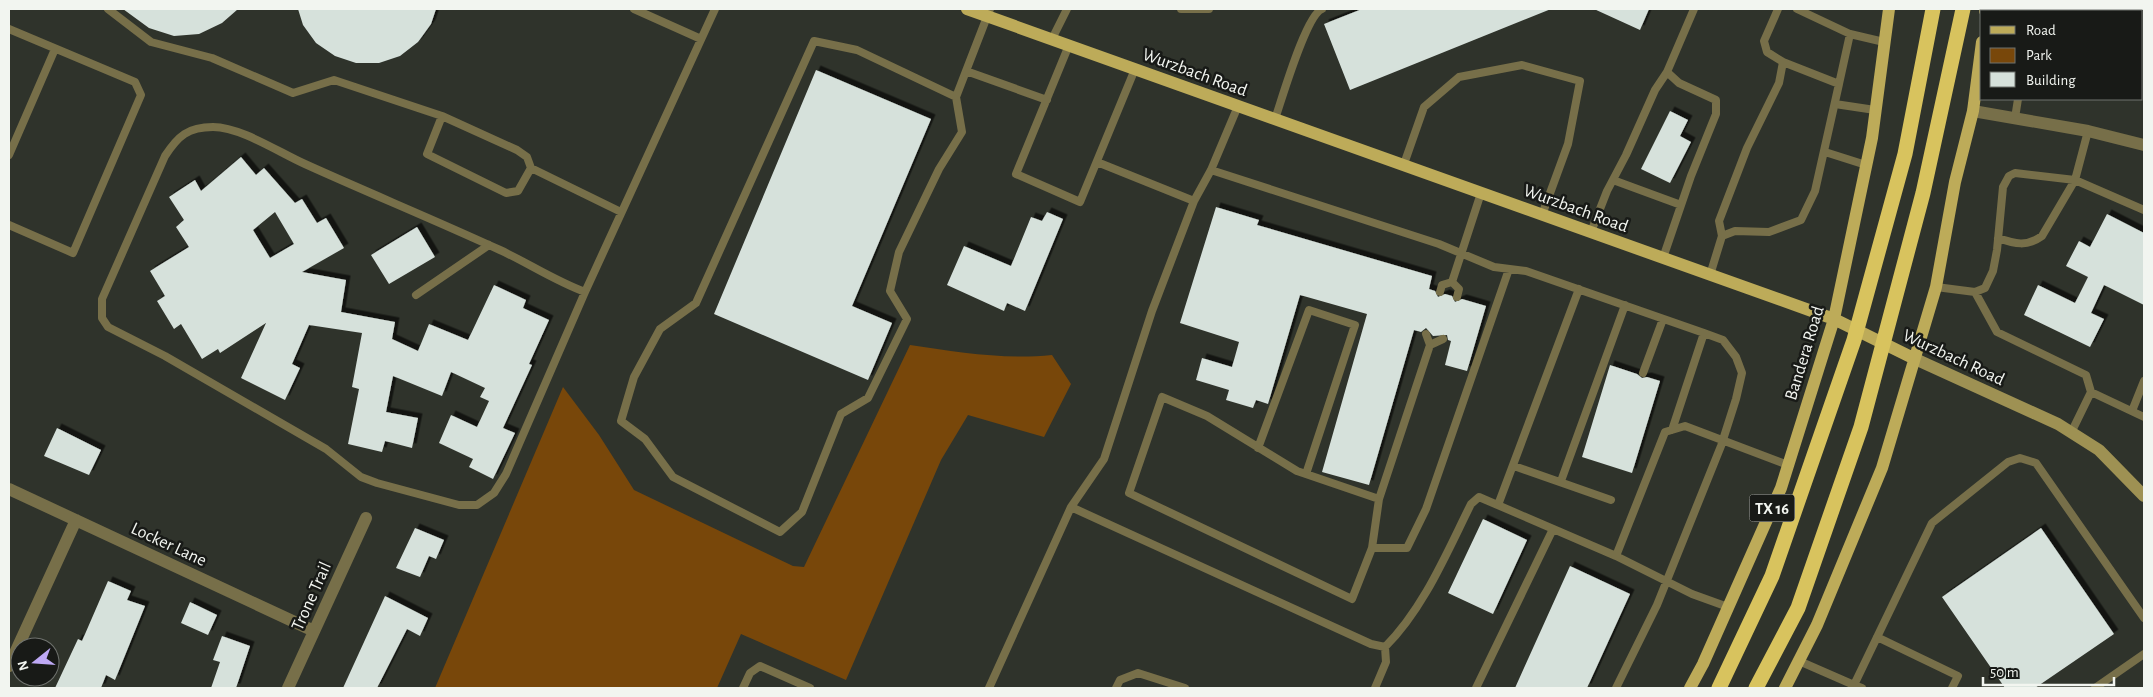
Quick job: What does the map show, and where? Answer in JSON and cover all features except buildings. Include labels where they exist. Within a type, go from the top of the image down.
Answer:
[{"type":"highway","points":[[1719,688],[1772,576],[1854,340],[1906,154],[1933,9]]},
{"type":"highway","points":[[1756,688],[1798,608],[1861,427],[1923,194],[1963,9]]},
{"type":"main road","name":"Wurzbach Road","points":[[967,9],[988,12],[1052,39],[1834,319],[1913,358],[2058,424],[2098,450],[2144,496]]},
{"type":"main road","name":"Bandera Road","points":[[1690,688],[1781,488],[1834,319],[1866,165],[1888,9]]},
{"type":"main road","points":[[1785,688],[1817,625],[1882,468],[1913,358],[1936,287],[1955,182],[1973,111],[1980,68]]},
{"type":"street","points":[[1973,111],[2088,131],[2144,146]]},
{"type":"street","name":"Locker Lane","points":[[9,489],[314,631]]},
{"type":"street","name":"Trone Trail","points":[[288,688],[366,518]]},
{"type":"street","points":[[9,666],[76,520]]},
{"type":"lane","points":[[108,9],[151,42],[212,58],[293,93],[334,80],[442,116],[517,150],[527,157],[531,168],[621,212]]},
{"type":"lane","points":[[634,9],[701,39]]},
{"type":"lane","points":[[585,292],[489,245],[242,135],[215,127],[192,129],[175,140],[165,156],[102,300],[102,318],[108,328],[165,356],[326,450],[361,477],[458,505],[478,505],[494,493],[506,474],[585,292],[715,9]]},
{"type":"lane","points":[[1052,39],[1067,9]]},
{"type":"lane","points":[[1181,9],[1209,9]]},
{"type":"lane","points":[[1275,119],[1304,34],[1317,11],[1322,9]]},
{"type":"lane","points":[[1592,232],[1613,180],[1655,90],[1667,72],[1694,9]]},
{"type":"lane","points":[[1778,9],[1764,41],[1767,52],[1783,62],[1839,84]]},
{"type":"lane","points":[[1797,9],[1850,34],[1884,42]]},
{"type":"lane","points":[[956,97],[857,50],[814,41],[696,303],[660,329],[634,378],[621,421],[645,439],[673,478],[780,532],[802,512],[841,414],[868,398],[907,319],[890,291],[900,252],[939,169],[962,132],[956,97],[988,12]]},
{"type":"lane","points":[[9,29],[135,82],[141,95],[73,253],[9,225]]},
{"type":"lane","points":[[1722,236],[1735,231],[1769,232],[1801,220],[1816,191],[1850,34]]},
{"type":"lane","points":[[1069,45],[1016,174],[1080,202],[1136,69]]},
{"type":"lane","points":[[9,156],[56,49]]},
{"type":"lane","points":[[1710,275],[1722,236],[1719,221],[1747,148],[1779,83],[1783,62]]},
{"type":"lane","points":[[1404,164],[1424,107],[1459,77],[1522,66],[1580,81],[1568,144],[1542,215]]},
{"type":"lane","points":[[966,71],[1047,100]]},
{"type":"lane","points":[[1664,258],[1681,205],[1716,114],[1716,100],[1678,83],[1667,72]]},
{"type":"lane","points":[[2015,118],[2018,100]]},
{"type":"lane","points":[[1835,104],[1875,110]]},
{"type":"lane","points":[[989,688],[1071,507],[1104,459],[1152,311],[1194,201],[1211,170],[1238,106]]},
{"type":"lane","points":[[442,116],[427,154],[506,193],[518,191],[531,168]]},
{"type":"lane","points":[[1998,238],[2017,245],[2035,241],[2042,236],[2075,180],[2088,131]]},
{"type":"lane","points":[[1824,152],[1866,165]]},
{"type":"lane","points":[[1097,162],[1194,201]]},
{"type":"lane","points":[[1211,170],[1439,244],[1494,267],[1526,271],[1723,340],[1736,357],[1742,373],[1723,440],[1657,605],[1616,688]]},
{"type":"lane","points":[[1936,287],[1975,292],[1985,288],[1993,271],[2003,187],[2009,176],[2016,173],[2075,180],[2144,210]]},
{"type":"lane","points":[[1613,180],[1681,205]]},
{"type":"lane","points":[[1452,282],[1481,193]]},
{"type":"lane","points":[[416,295],[489,245]]},
{"type":"lane","points":[[1372,548],[1407,548],[1415,532],[1426,509],[1509,269]]},
{"type":"lane","points":[[1440,292],[1442,285],[1452,282]]},
{"type":"lane","points":[[1452,282],[1459,288],[1456,297]]},
{"type":"lane","points":[[1498,505],[1579,289]]},
{"type":"lane","points":[[1975,292],[1997,332],[2086,375],[2091,392],[2071,432]]},
{"type":"lane","points":[[1561,481],[1625,306]]},
{"type":"lane","points":[[1258,448],[1310,310],[1355,324],[1306,474]]},
{"type":"lane","points":[[1643,373],[1663,319]]},
{"type":"lane","points":[[1672,430],[1704,333]]},
{"type":"lane","points":[[1379,499],[1306,474],[1258,448],[1207,416],[1162,397],[1129,493],[1352,599],[1372,548],[1379,499],[1430,345],[1426,334]]},
{"type":"lane","points":[[1430,345],[1443,339]]},
{"type":"lane","points":[[2132,411],[2144,381]]},
{"type":"lane","points":[[2091,392],[2144,417]]},
{"type":"lane","points":[[1616,556],[1665,432],[1685,426],[1788,465]]},
{"type":"lane","points":[[1799,661],[1858,686],[1877,637],[1932,522],[2008,462],[2020,458],[2036,463],[2144,618]]},
{"type":"lane","points":[[1514,466],[1611,500]]},
{"type":"lane","points":[[1375,688],[1386,662],[1385,647],[1396,636],[1432,580],[1471,504],[1479,498],[1616,556],[1666,579],[1692,594],[1728,607]]},
{"type":"lane","points":[[1071,507],[1371,644],[1385,647]]},
{"type":"lane","points":[[1476,688],[1554,529]]},
{"type":"lane","points":[[1877,637],[1958,676],[1952,688]]},
{"type":"lane","points":[[2095,688],[2144,654]]},
{"type":"lane","points":[[743,688],[750,673],[760,666],[810,688]]},
{"type":"lane","points":[[1116,688],[1120,680],[1138,673],[1185,688]]},
{"type":"green space","points":[[910,345],[999,356],[1052,355],[1071,384],[1044,437],[968,415],[941,460],[846,680],[741,634],[717,688],[435,688],[563,387],[599,435],[634,490],[793,566],[804,567]]}]
